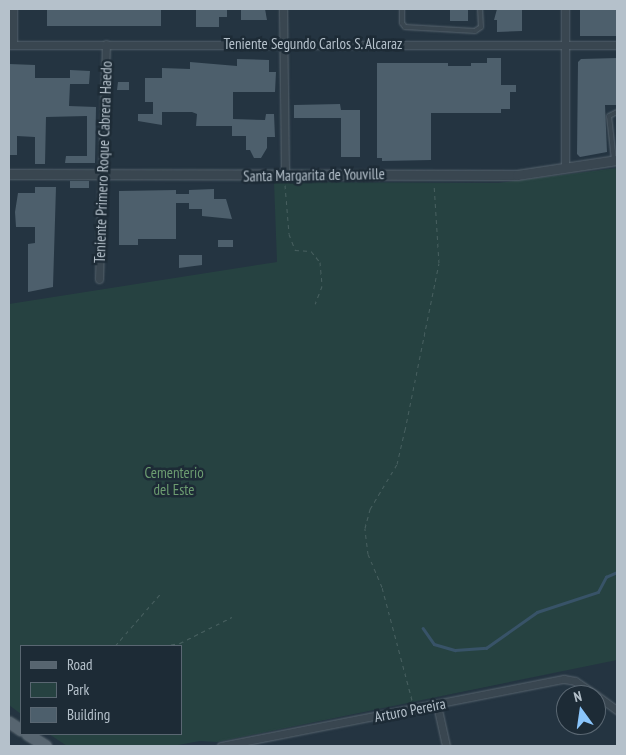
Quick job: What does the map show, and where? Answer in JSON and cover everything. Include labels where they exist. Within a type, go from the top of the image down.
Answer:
[{"type":"main road","points":[[29,735],[46,746]]},
{"type":"street","points":[[11,45],[13,9]]},
{"type":"street","points":[[283,9],[285,180]]},
{"type":"street","points":[[565,9],[565,168]]},
{"type":"street","name":"Teniente Primero Roque Cabrera Haedo","points":[[99,279],[104,176],[106,44]]},
{"type":"street","name":"Teniente Segundo Carlos S. Alcaraz","points":[[11,45],[617,45]]},
{"type":"street","name":"Santa Margarita de Youville","points":[[9,174],[285,180],[517,175],[616,160]]},
{"type":"street","name":"Arturo Pereira","points":[[221,746],[414,710],[564,679],[575,681],[581,685]]},
{"type":"street","name":"Arturo Pereira","points":[[606,702],[617,710]]},
{"type":"street","points":[[437,705],[446,746]]},
{"type":"lane","points":[[402,9],[402,23],[406,27],[475,31],[481,27],[480,9]]},
{"type":"lane","points":[[616,160],[609,116],[617,112]]},
{"type":"path","points":[[285,180],[289,234],[295,250],[311,251],[320,262],[322,286],[315,304]]},
{"type":"path","points":[[414,710],[404,663],[382,587],[368,554],[365,528],[370,509],[398,464],[439,263],[434,183]]},
{"type":"path","points":[[116,645],[161,593]]},
{"type":"path","points":[[169,645],[180,643],[232,616]]},
{"type":"green space","name":"Cementerio del Este","points":[[617,168],[617,660],[217,742],[200,741],[173,746],[67,746],[50,735],[182,735],[182,645],[20,645],[20,713],[9,705],[9,304],[277,262],[274,182],[498,183]]},
{"type":"building","points":[[47,9],[161,9],[161,26],[47,26]]},
{"type":"building","points":[[196,9],[227,9],[227,17],[219,17],[219,27],[196,27]]},
{"type":"building","points":[[241,9],[265,9],[267,20],[241,20]]},
{"type":"building","points":[[450,9],[468,9],[468,21],[450,21]]},
{"type":"building","points":[[497,9],[522,9],[522,31],[497,32],[497,20],[494,20]]},
{"type":"building","points":[[580,9],[617,9],[617,36],[580,36]]},
{"type":"building","points":[[487,58],[501,58],[501,85],[516,85],[516,92],[510,92],[510,109],[501,109],[501,113],[431,113],[431,160],[382,161],[382,158],[377,158],[377,63],[448,63],[448,66],[471,66],[471,63],[487,63]]},
{"type":"building","points":[[617,58],[617,105],[605,105],[607,152],[580,157],[577,154],[578,62],[581,59]]},
{"type":"building","points":[[237,59],[269,60],[269,72],[276,72],[275,92],[233,92],[233,119],[265,120],[266,114],[274,114],[275,137],[267,137],[267,148],[261,158],[254,158],[250,150],[246,150],[246,136],[232,136],[232,126],[196,126],[197,114],[192,112],[162,112],[162,125],[138,121],[138,114],[153,114],[153,102],[145,102],[145,78],[162,78],[162,68],[190,69],[190,62],[237,66]]},
{"type":"building","points":[[9,64],[35,65],[35,78],[70,78],[70,70],[90,71],[89,84],[70,84],[69,106],[96,107],[95,163],[65,163],[66,156],[87,156],[87,116],[46,117],[45,164],[35,164],[35,137],[17,136],[17,155],[9,155]]},
{"type":"building","points":[[118,82],[129,82],[129,90],[117,90]]},
{"type":"building","points":[[340,104],[341,110],[360,110],[360,157],[341,157],[341,118],[294,118],[294,105]]},
{"type":"building","points":[[70,181],[89,181],[89,188],[70,188]]},
{"type":"building","points":[[35,187],[56,187],[53,287],[28,292],[28,244],[35,243],[35,227],[16,227],[15,212],[18,193],[35,193]]},
{"type":"building","points":[[214,189],[214,199],[226,199],[232,219],[202,216],[202,209],[189,209],[189,203],[176,203],[176,239],[138,239],[138,245],[119,245],[119,191],[176,190],[176,194],[189,194],[189,190]]},
{"type":"building","points":[[218,240],[233,240],[233,247],[218,247]]},
{"type":"building","points":[[179,255],[202,255],[202,265],[179,268]]},
{"type":"waterway","points":[[423,628],[434,644],[455,650],[486,648],[537,612],[598,592],[606,577],[617,572]]}]
